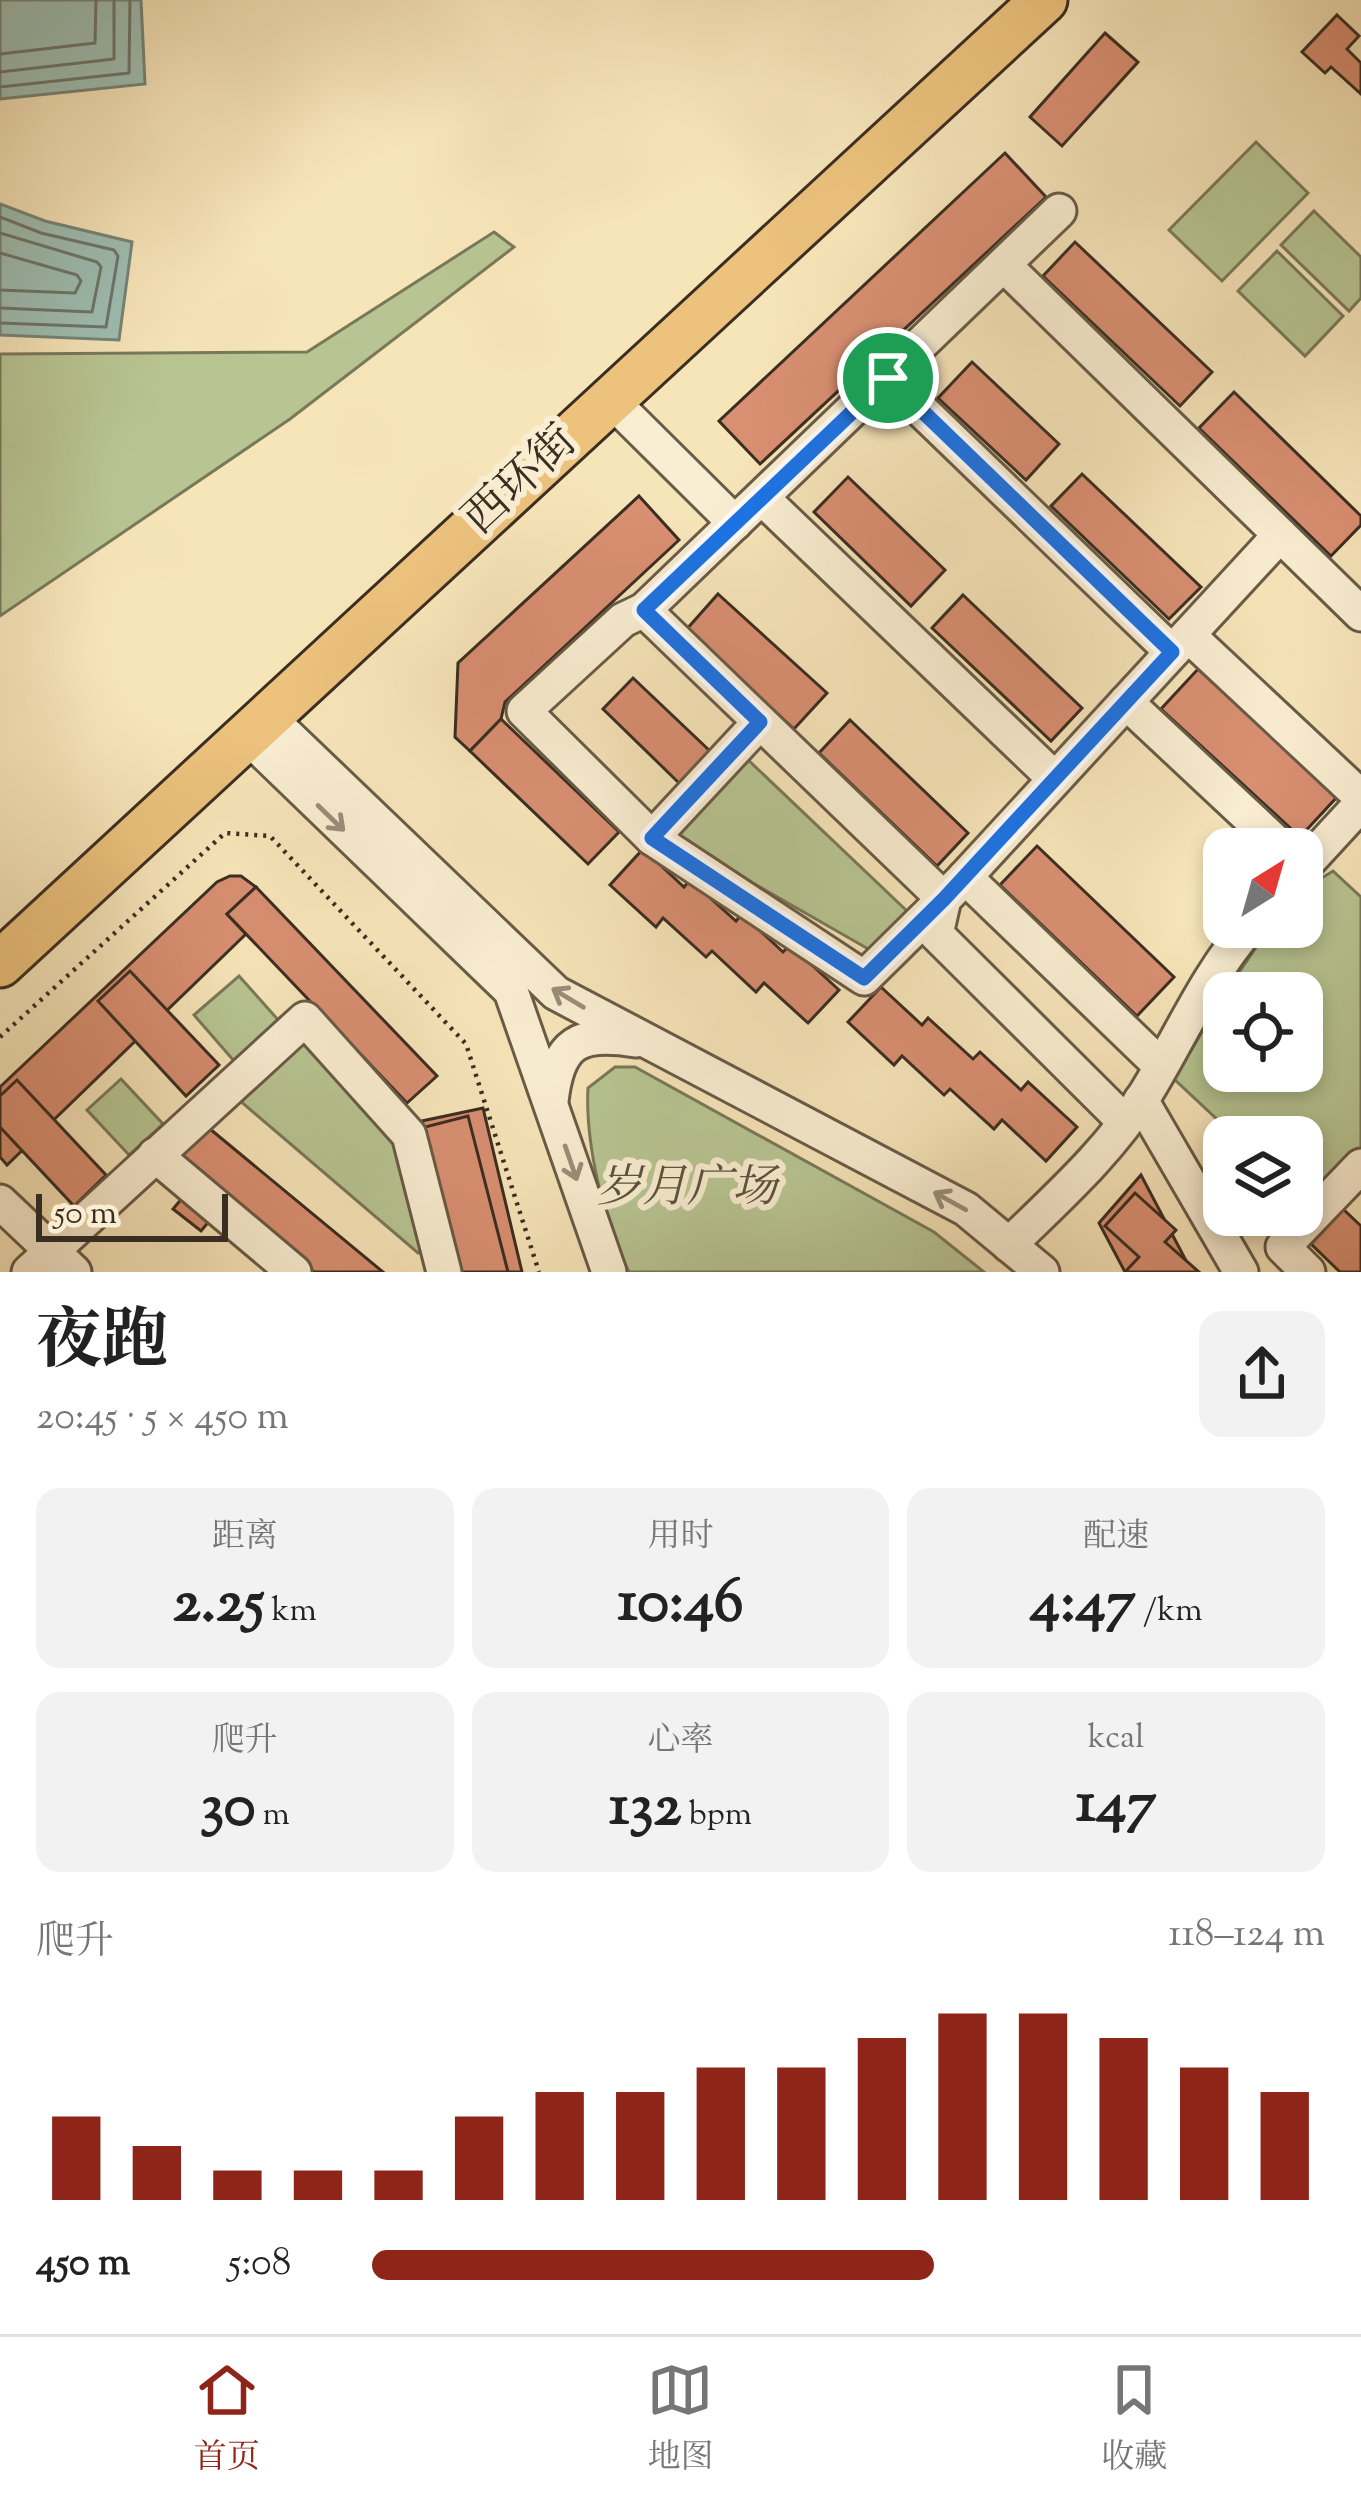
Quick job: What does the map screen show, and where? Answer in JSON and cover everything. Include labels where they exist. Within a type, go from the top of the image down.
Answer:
[{"type":"main road","name":"西环街","points":[[0,964],[1044,0]]},
{"type":"street","points":[[1059,211],[1006,267],[644,610],[623,620],[524,711],[652,838],[864,978],[954,888],[1280,535]]},
{"type":"street","points":[[1006,267],[1361,614]]},
{"type":"street","points":[[888,378],[1180,644],[1361,800],[1323,844]]},
{"type":"street","points":[[611,400],[735,523]]},
{"type":"street","points":[[762,498],[1055,779]]},
{"type":"street","points":[[644,610],[760,722],[1161,1066]]},
{"type":"street","points":[[1126,702],[1260,828]]},
{"type":"street","points":[[652,838],[760,722]]},
{"type":"street","points":[[257,726],[556,993],[966,1209],[1042,1272]]},
{"type":"street","points":[[257,726],[511,992],[609,1272]]},
{"type":"street","points":[[954,888],[936,934],[1133,1111],[1241,1272]]},
{"type":"street","points":[[1009,1245],[1098,1159],[1234,948]]},
{"type":"street","points":[[0,1202],[50,1265],[155,1155],[305,1018],[409,1136],[441,1258],[415,1272]]},
{"type":"street","points":[[550,1104],[555,1067],[568,1047],[599,1034],[649,1042]]},
{"type":"street","points":[[155,1155],[294,1272]]},
{"type":"street","points":[[1308,1272],[1283,1247],[1361,1166]]},
{"type":"green space","points":[[1256,142],[1308,193],[1222,281],[1169,230]]},
{"type":"green space","points":[[1314,211],[1361,257],[1361,298],[1349,311],[1281,245]]},
{"type":"green space","points":[[494,232],[514,247],[290,419],[0,616],[0,354],[307,352]]},
{"type":"green space","points":[[1277,251],[1343,316],[1305,356],[1238,291]]},
{"type":"green space","points":[[744,756],[908,912],[870,950],[669,835]]},
{"type":"green space","points":[[1333,871],[1361,897],[1361,1151],[1323,1190],[1323,1116],[1214,1116],[1174,1079],[1203,1030],[1203,1092],[1323,1092],[1323,972],[1239,972],[1256,948],[1323,948],[1323,877]]},
{"type":"green space","points":[[239,976],[280,1022],[234,1061],[194,1015]]},
{"type":"green space","points":[[302,1041],[398,1148],[425,1246],[418,1253],[239,1100]]},
{"type":"green space","name":"岁月广场","points":[[615,1067],[635,1067],[934,1232],[984,1272],[629,1272],[604,1208],[588,1109],[588,1088]]},
{"type":"green space","points":[[121,1079],[163,1124],[129,1155],[87,1110]]},
{"type":"water","points":[[0,0],[141,0],[145,84],[0,99]]},
{"type":"water","points":[[0,204],[45,221],[132,242],[119,340],[0,335]]},
{"type":"building","points":[[1337,15],[1359,36],[1347,49],[1361,63],[1361,94],[1331,67],[1325,73],[1302,52]]},
{"type":"building","points":[[1105,33],[1138,62],[1062,146],[1030,117]]},
{"type":"building","points":[[1005,153],[1046,197],[760,464],[719,421]]},
{"type":"building","points":[[1075,242],[1212,372],[1180,406],[1043,276]]},
{"type":"building","points":[[972,362],[1059,444],[1026,480],[938,398]]},
{"type":"building","points":[[1234,392],[1361,516],[1361,525],[1331,556],[1199,428]]},
{"type":"building","points":[[1082,474],[1201,587],[1169,619],[1051,506]]},
{"type":"building","points":[[848,477],[945,570],[911,606],[814,512]]},
{"type":"building","points":[[639,496],[679,540],[505,702],[501,719],[470,751],[455,737],[458,663]]},
{"type":"building","points":[[718,594],[827,693],[794,729],[686,630]]},
{"type":"building","points":[[963,595],[1082,708],[1051,741],[932,628]]},
{"type":"building","points":[[1198,669],[1337,797],[1308,828],[1290,828],[1161,709]]},
{"type":"building","points":[[633,678],[711,752],[680,784],[603,709]]},
{"type":"building","points":[[501,719],[619,832],[588,864],[470,751]]},
{"type":"building","points":[[850,720],[968,833],[937,866],[819,753]]},
{"type":"building","points":[[1037,846],[1174,977],[1137,1016],[1000,885]]},
{"type":"building","points":[[643,849],[684,887],[690,880],[736,921],[742,914],[783,952],[790,945],[839,990],[808,1023],[764,983],[756,992],[712,951],[706,957],[663,918],[656,927],[610,885]]},
{"type":"building","points":[[241,876],[256,887],[227,914],[246,934],[7,1165],[0,1157],[0,1087],[217,882]]},
{"type":"building","points":[[256,887],[437,1076],[407,1103],[227,914]]},
{"type":"building","points":[[130,971],[219,1065],[186,1096],[98,1001]]},
{"type":"building","points":[[881,987],[922,1025],[928,1018],[973,1059],[980,1052],[1021,1090],[1028,1082],[1077,1127],[1046,1161],[1002,1120],[994,1129],[950,1089],[944,1095],[902,1056],[894,1065],[848,1022]]},
{"type":"building","points":[[17,1080],[106,1175],[74,1206],[0,1127],[0,1096]]},
{"type":"building","points":[[483,1108],[522,1272],[461,1272],[422,1121]]},
{"type":"building","points":[[468,1116],[508,1272],[462,1272],[425,1127]]},
{"type":"building","points":[[204,1124],[383,1272],[314,1272],[176,1158]]},
{"type":"building","points":[[1141,1175],[1192,1272],[1125,1272],[1099,1223]]},
{"type":"building","points":[[1135,1193],[1176,1230],[1165,1242],[1199,1272],[1125,1272],[1139,1257],[1105,1226]]},
{"type":"building","points":[[183,1197],[211,1219],[201,1231],[173,1209]]},
{"type":"building","points":[[1343,1209],[1361,1226],[1361,1272],[1340,1272],[1311,1244]]},
{"type":"route","points":[[888,378],[1172,652],[944,899],[864,978],[652,838],[760,722],[644,610],[888,378]]}]
